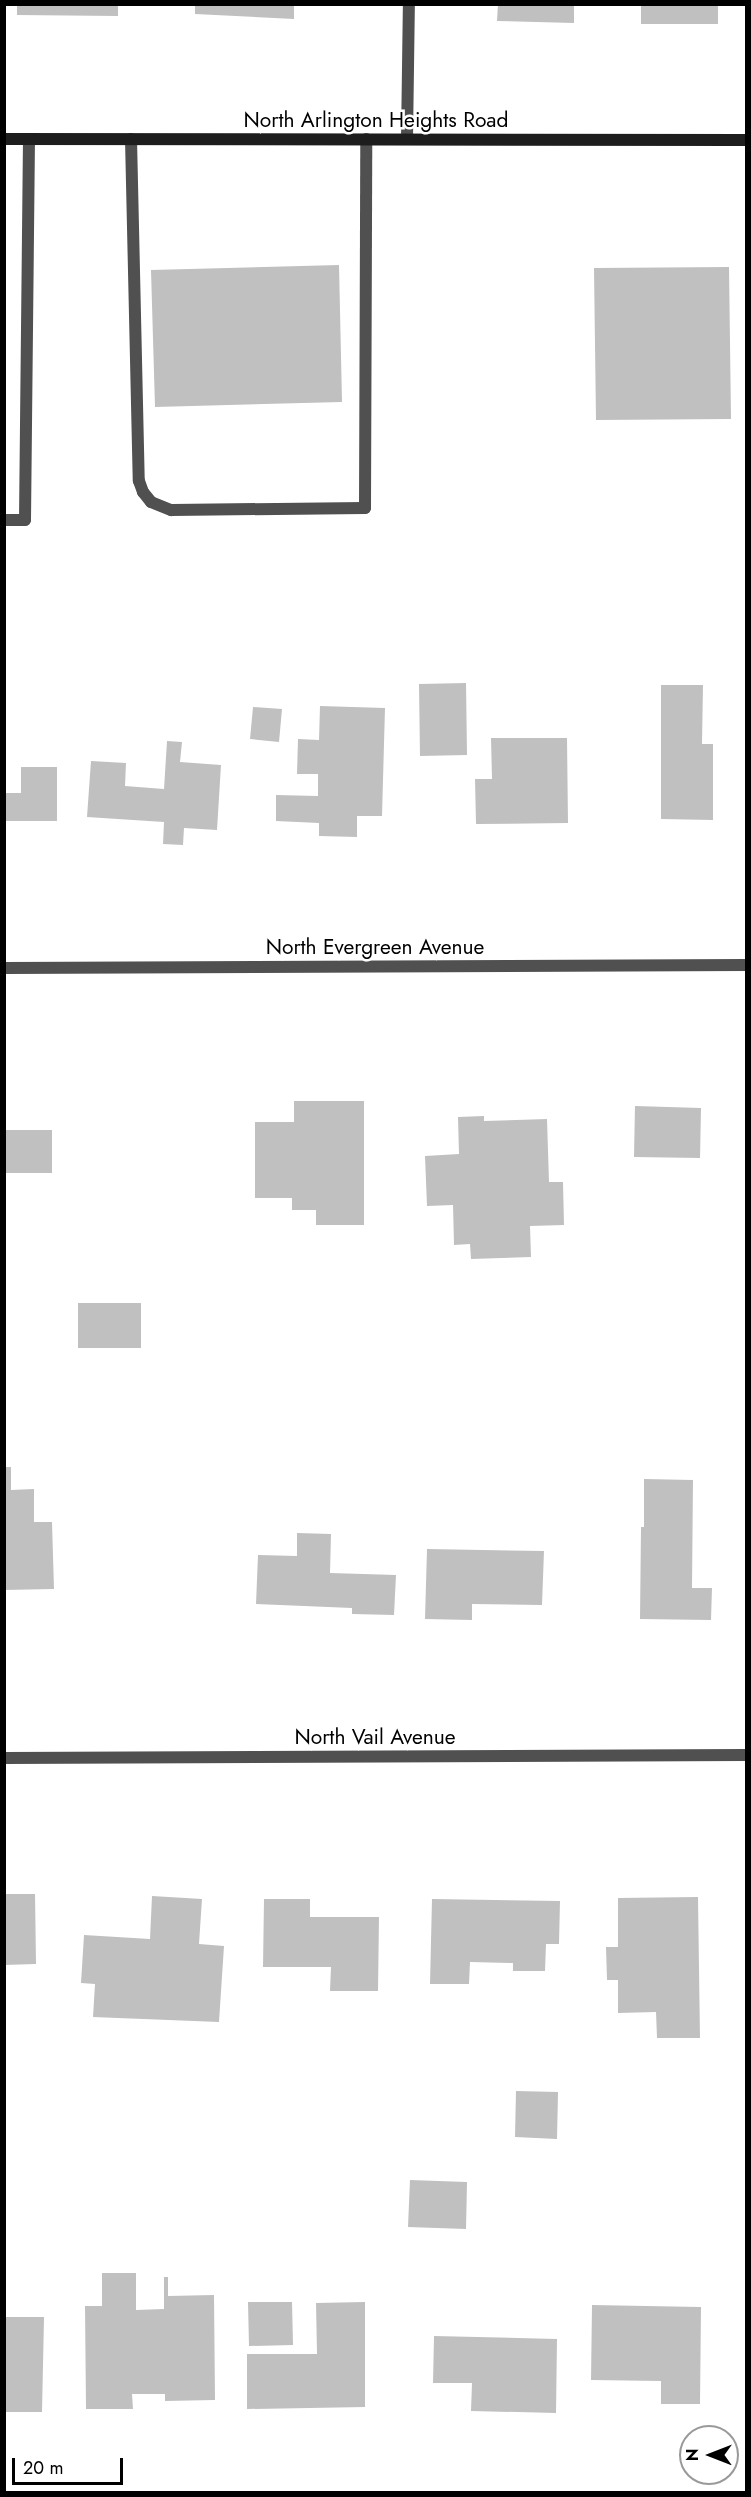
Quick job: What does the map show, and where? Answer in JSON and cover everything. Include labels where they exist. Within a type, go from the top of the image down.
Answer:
[{"type":"main road","name":"North Arlington Heights Road","points":[[4,139],[747,140]]},
{"type":"street","points":[[407,139],[409,4]]},
{"type":"street","points":[[4,520],[25,520],[29,139]]},
{"type":"street","points":[[131,139],[140,481],[143,492],[151,502],[171,510],[365,508],[366,139]]},
{"type":"street","name":"North Evergreen Avenue","points":[[4,968],[747,965]]},
{"type":"street","name":"North Vail Avenue","points":[[4,1758],[747,1755]]},
{"type":"building","points":[[17,4],[118,4],[118,16],[17,15]]},
{"type":"building","points":[[195,4],[294,4],[294,19],[195,14]]},
{"type":"building","points":[[498,4],[574,4],[574,23],[497,21]]},
{"type":"building","points":[[641,4],[718,4],[718,24],[641,24]]},
{"type":"building","points":[[339,265],[342,402],[155,407],[151,270]]},
{"type":"building","points":[[729,267],[731,419],[596,420],[594,268]]},
{"type":"building","points":[[466,683],[467,755],[420,756],[419,684]]},
{"type":"building","points":[[661,685],[703,685],[702,744],[713,744],[713,820],[661,819]]},
{"type":"building","points":[[320,706],[385,708],[382,816],[357,816],[357,837],[319,836],[319,823],[276,821],[276,795],[318,796],[318,774],[297,774],[298,739],[319,740]]},
{"type":"building","points":[[253,707],[282,709],[279,742],[250,739]]},
{"type":"building","points":[[491,738],[567,738],[568,823],[476,824],[475,779],[492,779]]},
{"type":"building","points":[[167,741],[182,742],[180,762],[221,765],[217,830],[184,828],[183,845],[163,844],[164,822],[87,817],[91,761],[126,763],[125,786],[164,789]]},
{"type":"building","points":[[21,767],[57,767],[57,821],[4,821],[4,793],[21,793]]},
{"type":"building","points":[[294,1101],[364,1101],[364,1225],[316,1225],[316,1210],[292,1210],[292,1198],[255,1198],[255,1122],[294,1122]]},
{"type":"building","points":[[635,1106],[701,1108],[700,1158],[634,1157]]},
{"type":"building","points":[[484,1116],[484,1121],[547,1119],[549,1182],[563,1182],[564,1225],[530,1226],[531,1257],[471,1259],[470,1244],[454,1245],[453,1205],[427,1206],[425,1156],[459,1154],[458,1117]]},
{"type":"building","points":[[4,1130],[52,1130],[52,1173],[4,1173]]},
{"type":"building","points":[[78,1303],[141,1303],[141,1348],[78,1348]]},
{"type":"building","points":[[4,1467],[11,1467],[11,1490],[34,1489],[34,1522],[52,1522],[54,1589],[4,1590]]},
{"type":"building","points":[[644,1479],[693,1480],[692,1588],[712,1588],[711,1620],[640,1619]]},
{"type":"building","points":[[297,1533],[331,1534],[330,1573],[396,1575],[394,1615],[352,1614],[352,1608],[256,1604],[258,1555],[297,1556]]},
{"type":"building","points":[[427,1549],[544,1551],[542,1605],[472,1604],[472,1620],[425,1619]]},
{"type":"building","points":[[4,1894],[35,1894],[36,1964],[4,1965]]},
{"type":"building","points":[[152,1896],[202,1899],[199,1944],[224,1946],[219,2022],[93,2017],[95,1984],[81,1983],[84,1935],[150,1939]]},
{"type":"building","points":[[698,1897],[700,2038],[657,2038],[656,2012],[618,2013],[618,1980],[607,1980],[606,1947],[618,1947],[618,1898]]},
{"type":"building","points":[[264,1899],[310,1899],[310,1917],[379,1917],[378,1991],[330,1991],[331,1967],[263,1967]]},
{"type":"building","points":[[432,1899],[560,1901],[559,1944],[546,1944],[545,1971],[513,1971],[513,1963],[470,1962],[469,1984],[430,1984]]},
{"type":"building","points":[[516,2091],[558,2092],[557,2139],[515,2137]]},
{"type":"building","points":[[410,2180],[467,2182],[466,2229],[408,2227]]},
{"type":"building","points":[[102,2273],[136,2273],[136,2310],[164,2309],[164,2277],[168,2277],[168,2296],[214,2295],[215,2400],[165,2401],[165,2394],[132,2394],[133,2409],[86,2409],[85,2306],[102,2306]]},
{"type":"building","points":[[248,2302],[292,2302],[293,2345],[249,2346]]},
{"type":"building","points":[[365,2302],[365,2407],[247,2409],[247,2354],[317,2354],[316,2303]]},
{"type":"building","points":[[592,2305],[701,2307],[700,2404],[661,2404],[661,2381],[591,2380]]},
{"type":"building","points":[[4,2317],[44,2317],[42,2412],[4,2412]]},
{"type":"building","points":[[434,2336],[557,2339],[556,2413],[471,2411],[472,2383],[433,2383]]}]
